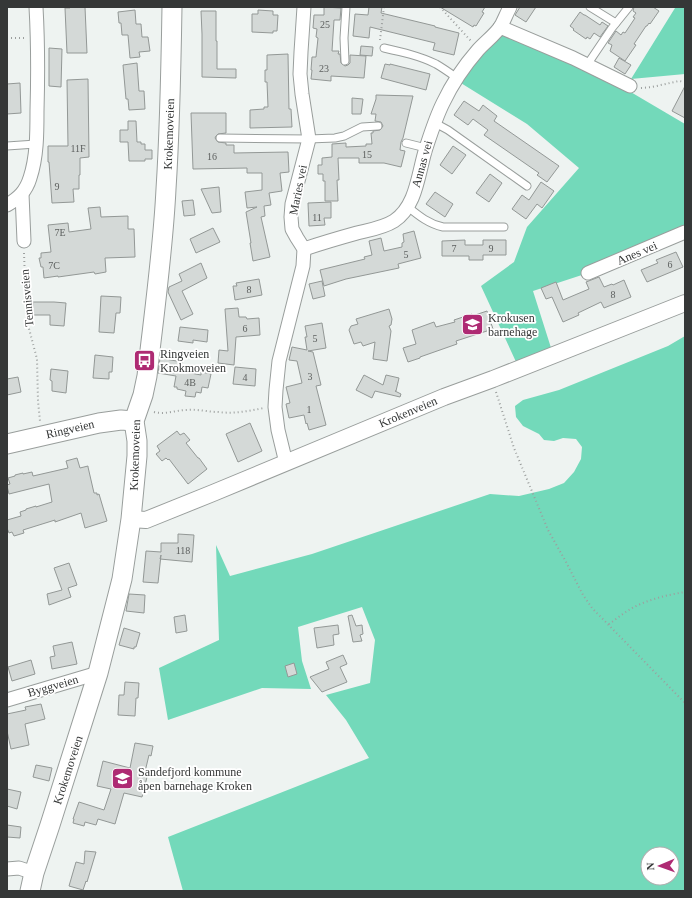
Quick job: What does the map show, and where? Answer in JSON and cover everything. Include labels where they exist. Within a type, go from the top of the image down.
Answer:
[{"type":"main road","name":"Krokemoveien","points":[[32,882],[98,673],[122,579],[131,519],[137,441],[141,416],[140,406],[147,376],[163,226],[166,189],[172,7]]},
{"type":"main road","name":"Ringveien","points":[[7,444],[99,423],[141,416]]},
{"type":"street","points":[[7,205],[16,200],[22,194],[30,178],[34,162],[38,91],[38,38],[36,7]]},
{"type":"street","name":"Maries vei","points":[[304,7],[300,52],[300,74],[309,139],[296,185],[291,217],[292,229],[304,249]]},
{"type":"street","name":"Annas vei","points":[[304,249],[394,222],[408,208],[426,148],[443,104],[458,78],[478,50],[500,27],[510,7]]},
{"type":"street","points":[[500,27],[573,58],[630,86]]},
{"type":"street","points":[[22,194],[24,242]]},
{"type":"street","name":"Anes vei","points":[[588,273],[685,232]]},
{"type":"street","points":[[286,463],[278,430],[275,407],[276,390],[279,361],[303,266],[304,249]]},
{"type":"street","name":"Krokenveien","points":[[131,519],[146,520],[444,397],[685,303]]},
{"type":"street","name":"Byggveien","points":[[7,700],[98,673]]},
{"type":"street","points":[[7,869],[19,868],[32,882]]},
{"type":"lane","points":[[345,61],[344,38],[346,7]]},
{"type":"lane","points":[[590,7],[616,23]]},
{"type":"lane","points":[[587,65],[629,7]]},
{"type":"lane","points":[[384,48],[422,58],[436,64],[458,78]]},
{"type":"lane","points":[[435,123],[448,130],[527,186]]},
{"type":"lane","points":[[220,138],[335,138],[344,136],[362,128],[378,126]]},
{"type":"lane","points":[[406,143],[426,148]]},
{"type":"lane","points":[[7,146],[36,144]]},
{"type":"lane","points":[[408,208],[427,221],[443,227],[504,227]]},
{"type":"path","points":[[384,7],[380,43],[384,48]]},
{"type":"path","points":[[440,7],[478,50]]},
{"type":"path","points":[[7,38],[38,38]]},
{"type":"path","points":[[630,86],[641,88],[679,81],[685,82]]},
{"type":"path","name":"Tennisveien","points":[[24,242],[26,306],[37,358],[40,423]]},
{"type":"path","points":[[493,379],[514,448],[548,530],[583,595],[592,608],[685,703]]},
{"type":"path","points":[[141,416],[187,410],[219,413],[241,412],[275,407]]},
{"type":"path","points":[[609,624],[629,610],[654,599],[670,594],[685,592]]},
{"type":"green space","points":[[674,7],[685,7],[685,74],[631,79],[675,8]]},
{"type":"green space","points":[[500,27],[573,58],[685,124],[685,232],[588,273],[533,291],[552,351],[517,364],[481,286],[514,262],[527,227],[579,168],[527,124],[456,80]]},
{"type":"green space","points":[[685,336],[685,891],[183,891],[168,837],[369,758],[346,720],[326,695],[370,683],[375,640],[362,607],[298,627],[302,661],[311,689],[262,688],[168,720],[159,668],[219,640],[216,545],[230,576],[312,554],[490,494],[519,496],[549,489],[564,483],[574,472],[581,459],[582,447],[576,439],[563,438],[554,441],[544,440],[539,434],[523,426],[516,417],[515,406],[523,400],[559,390],[668,346]]},
{"type":"building","points":[[85,7],[87,53],[67,53],[65,8]]},
{"type":"building","points":[[324,7],[341,8],[340,20],[334,20],[332,51],[339,51],[338,54],[340,54],[341,63],[345,66],[350,63],[350,55],[366,56],[364,78],[331,76],[331,81],[311,79],[312,57],[316,57],[318,38],[316,37],[317,29],[313,28],[314,15],[324,15]]},
{"type":"building","points":[[369,7],[382,7],[381,13],[459,33],[454,55],[433,50],[435,43],[370,27],[369,38],[353,36],[355,14],[368,15]]},
{"type":"building","points":[[440,7],[485,7],[482,12],[484,13],[476,26],[474,25],[473,27]]},
{"type":"building","points":[[520,7],[536,7],[526,22],[515,15]]},
{"type":"building","points":[[634,7],[653,7],[659,11],[650,24],[649,23],[646,26],[634,44],[636,45],[625,61],[610,51],[612,45],[608,43],[616,31],[621,35],[623,32],[625,33],[635,18],[633,17],[636,13],[633,11]]},
{"type":"building","points":[[135,10],[136,24],[141,24],[142,37],[148,37],[150,51],[139,52],[140,57],[130,58],[128,35],[122,35],[118,12]]},
{"type":"building","points":[[258,10],[273,11],[273,15],[278,15],[277,31],[273,31],[273,33],[252,32],[252,14],[258,14]]},
{"type":"building","points":[[201,11],[216,11],[217,69],[236,69],[236,78],[202,77]]},
{"type":"building","points":[[580,12],[600,25],[602,22],[608,26],[600,37],[594,33],[590,39],[587,37],[586,39],[573,30],[574,29],[570,26]]},
{"type":"building","points":[[361,46],[373,47],[372,56],[360,55]]},
{"type":"building","points":[[49,48],[62,49],[61,87],[49,86]]},
{"type":"building","points":[[288,54],[289,109],[291,109],[292,127],[250,128],[250,110],[264,109],[264,107],[268,107],[267,82],[265,82],[267,55]]},
{"type":"building","points":[[619,58],[631,65],[625,74],[614,67]]},
{"type":"building","points":[[137,63],[139,91],[144,91],[145,109],[129,110],[128,99],[126,99],[123,65]]},
{"type":"building","points":[[385,64],[430,74],[426,90],[381,78]]},
{"type":"building","points":[[88,79],[89,157],[80,158],[79,189],[73,189],[74,202],[52,203],[48,146],[68,146],[67,80]]},
{"type":"building","points":[[20,83],[21,113],[7,114],[7,84]]},
{"type":"building","points":[[685,86],[685,118],[672,111]]},
{"type":"building","points":[[376,95],[413,96],[401,142],[400,150],[405,151],[401,167],[384,163],[359,163],[359,158],[338,158],[338,201],[325,201],[325,181],[323,181],[323,174],[318,174],[318,165],[322,165],[322,158],[332,157],[332,144],[346,143],[346,147],[366,146],[366,144],[372,144],[371,133],[373,133],[373,131],[380,130],[383,126],[381,122],[375,121],[376,114],[371,114]]},
{"type":"building","points":[[352,98],[363,99],[361,114],[352,114]]},
{"type":"building","points":[[464,101],[479,111],[483,105],[497,116],[494,121],[559,166],[547,182],[537,175],[539,173],[484,135],[488,130],[473,119],[468,125],[454,115]]},
{"type":"building","points":[[191,113],[226,113],[226,133],[218,134],[215,138],[218,142],[226,143],[226,145],[234,145],[234,153],[288,152],[289,172],[280,173],[282,191],[269,193],[271,205],[264,206],[265,216],[261,217],[270,257],[253,261],[246,212],[257,207],[247,208],[245,192],[262,190],[262,173],[247,173],[247,168],[193,169]]},
{"type":"building","points":[[128,121],[136,121],[137,142],[145,144],[145,150],[152,150],[152,159],[145,159],[145,161],[129,161],[128,142],[120,142],[120,130],[128,130]]},
{"type":"building","points":[[453,146],[466,155],[452,174],[440,165]]},
{"type":"building","points":[[490,174],[502,183],[489,202],[476,193]]},
{"type":"building","points":[[541,182],[554,191],[542,208],[537,204],[526,219],[512,209],[522,195],[529,200]]},
{"type":"building","points":[[219,187],[221,212],[212,213],[201,189]]},
{"type":"building","points":[[435,192],[453,204],[445,217],[426,204]]},
{"type":"building","points":[[193,200],[195,215],[184,216],[182,201]]},
{"type":"building","points":[[331,202],[331,218],[324,218],[325,225],[309,226],[308,203]]},
{"type":"building","points":[[100,207],[101,217],[128,216],[128,229],[134,229],[135,257],[105,258],[106,272],[44,278],[43,267],[41,267],[39,258],[41,258],[41,253],[51,252],[48,225],[68,223],[69,232],[91,229],[88,208]]},
{"type":"building","points":[[213,228],[220,242],[196,253],[190,239]]},
{"type":"building","points":[[414,231],[421,258],[398,264],[399,268],[346,279],[324,286],[320,270],[365,259],[364,257],[372,255],[369,241],[381,238],[384,251],[402,247],[402,243],[404,242],[403,234]]},
{"type":"building","points":[[465,240],[465,245],[483,245],[483,240],[506,240],[506,255],[483,255],[483,260],[469,260],[469,256],[442,256],[442,241]]},
{"type":"building","points":[[676,252],[683,267],[647,282],[641,270],[658,263],[656,260]]},
{"type":"building","points":[[201,263],[207,278],[182,291],[193,314],[181,320],[168,292],[169,287],[182,281],[179,274]]},
{"type":"building","points":[[599,277],[604,287],[624,280],[631,297],[604,308],[601,302],[578,313],[579,315],[563,322],[552,297],[546,299],[541,288],[556,282],[563,300],[589,289],[586,282]]},
{"type":"building","points":[[259,279],[262,295],[235,300],[233,286],[237,286],[236,283]]},
{"type":"building","points":[[322,281],[325,296],[313,299],[309,284]]},
{"type":"building","points":[[101,296],[121,297],[120,313],[116,313],[114,333],[99,332]]},
{"type":"building","points":[[33,302],[66,303],[64,326],[50,325],[50,315],[33,315]]},
{"type":"building","points":[[238,308],[239,317],[246,317],[247,319],[259,318],[260,335],[236,337],[234,365],[218,363],[219,350],[228,351],[225,309]]},
{"type":"building","points":[[389,309],[392,319],[391,325],[389,326],[391,331],[387,361],[373,359],[375,342],[363,346],[361,342],[354,344],[349,330],[351,326],[358,324],[356,319]]},
{"type":"building","points":[[487,311],[493,329],[456,341],[457,344],[408,362],[403,348],[416,344],[412,330],[434,322],[436,327],[455,322],[454,320],[472,314],[472,316]]},
{"type":"building","points":[[322,323],[326,348],[308,351],[313,352],[321,385],[316,386],[326,425],[309,430],[304,415],[289,418],[286,404],[290,403],[286,387],[302,383],[297,361],[289,360],[292,347],[307,350],[305,326]]},
{"type":"building","points":[[180,327],[208,330],[207,342],[193,340],[193,343],[178,341]]},
{"type":"building","points":[[95,355],[113,357],[112,372],[109,372],[109,379],[93,378]]},
{"type":"building","points":[[160,358],[182,362],[180,371],[201,375],[201,372],[211,374],[208,388],[202,387],[201,393],[196,392],[195,397],[185,396],[186,391],[174,387],[176,376],[158,373]]},
{"type":"building","points":[[235,367],[256,369],[255,386],[233,384]]},
{"type":"building","points":[[51,369],[68,371],[66,393],[52,391],[52,381],[50,380]]},
{"type":"building","points":[[364,375],[383,385],[386,375],[399,378],[395,391],[401,394],[400,397],[375,391],[372,398],[356,390]]},
{"type":"building","points":[[18,377],[21,392],[7,395],[7,379]]},
{"type":"building","points":[[250,423],[262,451],[238,462],[226,434]]},
{"type":"building","points":[[177,431],[180,435],[184,433],[190,440],[186,443],[207,469],[188,484],[169,459],[168,460],[166,458],[162,461],[156,454],[160,451],[157,446]]},
{"type":"building","points":[[77,458],[80,468],[88,466],[94,493],[97,493],[97,495],[99,494],[107,521],[85,528],[81,513],[55,522],[55,520],[23,530],[24,533],[14,536],[12,532],[9,533],[7,528],[7,520],[21,516],[20,512],[26,509],[52,502],[49,484],[9,494],[7,485],[10,484],[8,478],[23,473],[32,472],[33,476],[68,468],[66,461]]},
{"type":"building","points":[[178,534],[194,535],[192,562],[161,559],[158,583],[143,582],[146,551],[161,552],[161,543],[178,543]]},
{"type":"building","points":[[69,563],[77,585],[68,588],[71,597],[49,605],[47,594],[62,590],[54,568]]},
{"type":"building","points":[[129,594],[145,595],[144,613],[126,611]]},
{"type":"building","points":[[185,615],[187,631],[176,633],[174,617]]},
{"type":"building","points":[[352,615],[356,626],[362,625],[363,634],[360,635],[362,641],[353,642],[348,616]]},
{"type":"building","points":[[338,625],[339,634],[333,635],[334,645],[317,648],[314,628]]},
{"type":"building","points":[[124,628],[140,633],[134,649],[119,645]]},
{"type":"building","points":[[72,642],[77,664],[52,669],[50,657],[55,656],[53,646]]},
{"type":"building","points":[[343,655],[347,664],[340,667],[347,682],[322,692],[310,677],[329,669],[326,662]]},
{"type":"building","points":[[31,660],[35,674],[12,681],[8,667]]},
{"type":"building","points":[[294,663],[297,674],[288,677],[285,666]]},
{"type":"building","points":[[125,682],[139,683],[135,716],[118,715],[119,695],[124,695]]},
{"type":"building","points":[[41,704],[45,719],[25,724],[29,745],[11,749],[7,731],[7,714],[26,710],[25,707]]},
{"type":"building","points":[[135,743],[153,746],[151,756],[149,755],[144,776],[147,777],[142,797],[124,793],[115,824],[98,819],[96,825],[85,822],[84,826],[73,823],[79,802],[104,810],[111,789],[97,786],[103,761],[130,768]]},
{"type":"building","points":[[36,765],[52,768],[49,781],[33,777]]},
{"type":"building","points":[[7,789],[21,792],[17,809],[7,806]]},
{"type":"building","points":[[7,825],[21,827],[20,838],[7,837]]},
{"type":"building","points":[[85,851],[96,852],[83,890],[69,886],[76,862],[84,864]]},
{"type":"place","name":"Krokusen barnehage","points":[[472,325]]},
{"type":"place","name":"Ringveien Krokmoveien","points":[[144,361]]},
{"type":"place","name":"Sandefjord kommune åpen barnehage Kroken","points":[[122,779]]}]
